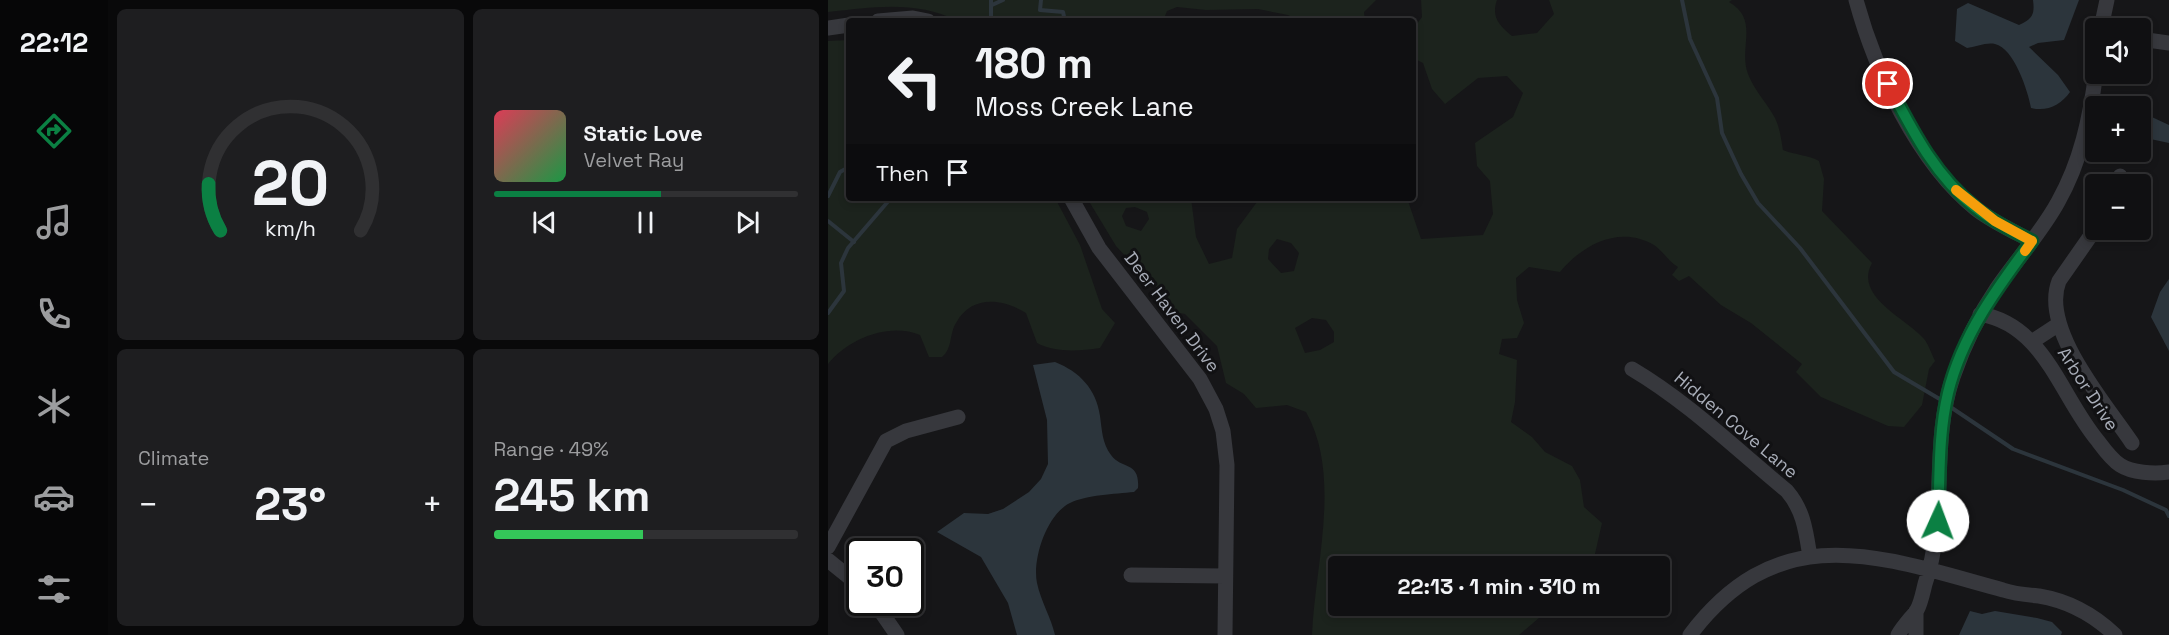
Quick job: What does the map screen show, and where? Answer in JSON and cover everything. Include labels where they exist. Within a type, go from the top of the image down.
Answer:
[{"type":"street","points":[[1857,0],[1865,30],[1880,69],[1935,167],[1976,209],[2032,241]]},
{"type":"street","points":[[2103,18],[2106,0]]},
{"type":"street","points":[[828,28],[846,25]]},
{"type":"street","points":[[2151,41],[2169,43]]},
{"type":"street","points":[[1916,635],[1916,611],[1930,569],[1938,521],[1941,441],[1948,393],[1963,348],[1980,314],[2058,202],[2073,172],[2088,123],[2094,84]]},
{"type":"street","name":"Deer Haven Drive","points":[[1073,201],[1100,248],[1200,379],[1216,409],[1226,454],[1225,635]]},
{"type":"street","points":[[2088,240],[2059,281],[2054,302],[2060,324],[2080,367],[2132,443]]},
{"type":"street","name":"Arbor Drive","points":[[1980,314],[2010,322],[2032,341],[2076,411],[2112,459],[2130,469],[2169,472]]},
{"type":"street","points":[[2032,341],[2060,324]]},
{"type":"street","name":"Hidden Cove Lane","points":[[1632,369],[1651,380],[1687,408],[1787,491],[1804,519],[1810,557]]},
{"type":"street","points":[[828,547],[886,441],[906,431],[958,417]]},
{"type":"street","points":[[1690,635],[1718,603],[1755,573],[1786,561],[1843,555],[1870,557],[1930,569],[2003,590],[2063,602],[2096,619],[2115,635]]},
{"type":"street","points":[[828,560],[846,575]]},
{"type":"street","points":[[1131,575],[1225,576]]},
{"type":"street","points":[[1898,635],[1909,617],[1916,611]]},
{"type":"street","points":[[884,616],[897,635]]},
{"type":"shaded area","points":[[828,0],[1376,0],[1364,12],[1365,18],[1294,18],[1258,9],[1206,10],[1177,7],[1167,11],[1164,18],[951,18],[926,10],[894,7],[828,12]]},
{"type":"shaded area","points":[[1421,0],[1497,0],[1495,11],[1497,20],[1512,36],[1537,33],[1554,14],[1549,0],[1732,0],[1729,2],[1744,17],[1746,26],[1745,54],[1748,74],[1775,118],[1783,150],[1819,161],[1824,179],[1822,211],[1872,263],[1868,275],[1870,286],[1876,297],[1917,332],[1929,348],[1935,361],[1929,369],[1922,405],[1904,427],[1888,426],[1821,397],[1796,372],[1802,364],[1751,323],[1721,305],[1689,276],[1679,281],[1672,275],[1678,267],[1654,245],[1641,239],[1615,237],[1603,240],[1580,253],[1560,272],[1529,267],[1516,278],[1517,300],[1524,323],[1517,338],[1502,339],[1499,354],[1517,360],[1515,402],[1511,422],[1532,437],[1545,452],[1572,466],[1580,480],[1584,507],[1602,523],[1594,556],[1328,556],[1328,616],[1541,616],[1519,635],[1312,635],[1325,492],[1323,464],[1317,437],[1306,412],[1287,405],[1256,408],[1244,394],[1226,383],[1217,346],[1185,314],[1170,311],[1145,268],[1129,260],[1116,246],[1089,201],[1191,201],[1196,237],[1209,264],[1232,258],[1237,229],[1257,201],[1408,201],[1421,239],[1483,235],[1493,214],[1490,181],[1477,166],[1475,143],[1513,117],[1523,93],[1507,76],[1478,78],[1445,104],[1432,89],[1423,63],[1416,60],[1416,25],[1422,17]],"holes":[[[1135,207],[1147,212],[1149,219],[1141,231],[1126,226],[1122,216],[1126,208]],[[1277,239],[1291,243],[1299,253],[1294,271],[1281,273],[1268,259],[1269,249]],[[1312,318],[1326,320],[1334,332],[1334,342],[1320,350],[1305,353],[1295,328]]]},
{"type":"shaded area","points":[[2033,0],[2079,0],[2064,40],[2038,43],[2029,47],[2058,75],[2070,92],[2058,104],[2043,109],[2031,108],[2019,71],[2002,47],[1985,44],[1967,48],[1955,41],[1957,9],[1968,3],[2019,25],[2032,16]]},
{"type":"shaded area","points":[[846,40],[846,201],[1057,201],[1080,245],[1102,309],[1115,323],[1100,348],[1068,350],[1044,346],[1037,343],[1026,313],[998,302],[988,302],[970,307],[963,314],[954,327],[948,349],[942,357],[929,357],[920,335],[908,331],[895,331],[870,335],[858,340],[836,355],[828,364],[828,41]]},
{"type":"shaded area","points":[[2151,117],[2169,125],[2169,143],[2151,139]]},
{"type":"shaded area","points":[[2169,279],[2169,351],[2151,317],[2160,292]]},
{"type":"shaded area","points":[[1055,362],[1079,376],[1091,390],[1098,406],[1106,446],[1115,460],[1133,470],[1138,479],[1138,488],[1134,492],[1077,500],[1054,517],[1039,550],[1036,573],[1039,590],[1055,635],[1017,635],[1008,603],[981,557],[937,532],[964,513],[988,514],[1003,509],[1029,492],[1041,479],[1048,464],[1047,420],[1033,365]]},
{"type":"shaded area","points":[[1970,611],[1982,614],[1995,611],[2037,618],[2052,622],[2062,632],[2061,635],[1959,635]]},
{"type":"waterway","points":[[991,0],[991,18]]},
{"type":"waterway","points":[[992,5],[1003,0]]},
{"type":"waterway","points":[[1041,0],[1040,10],[1063,12],[1064,18]]},
{"type":"waterway","points":[[1682,0],[1690,39],[1717,98],[1722,133],[1741,174],[1758,203],[1800,248],[1894,372],[1943,401]]},
{"type":"waterway","points":[[828,196],[840,172],[846,169]]},
{"type":"waterway","points":[[828,313],[844,291],[841,263],[848,248],[888,201]]},
{"type":"waterway","points":[[828,221],[854,242]]},
{"type":"waterway","points":[[1949,406],[2013,449],[2123,490],[2166,510],[2169,516]]},
{"type":"slow traffic","points":[[1956,190],[1976,209],[2032,241],[2025,251]]},
{"type":"route","points":[[1888,84],[1929,158],[1941,175],[1976,209],[2032,241],[1980,314],[1963,348],[1952,380],[1944,414],[1941,441],[1938,521]]}]
